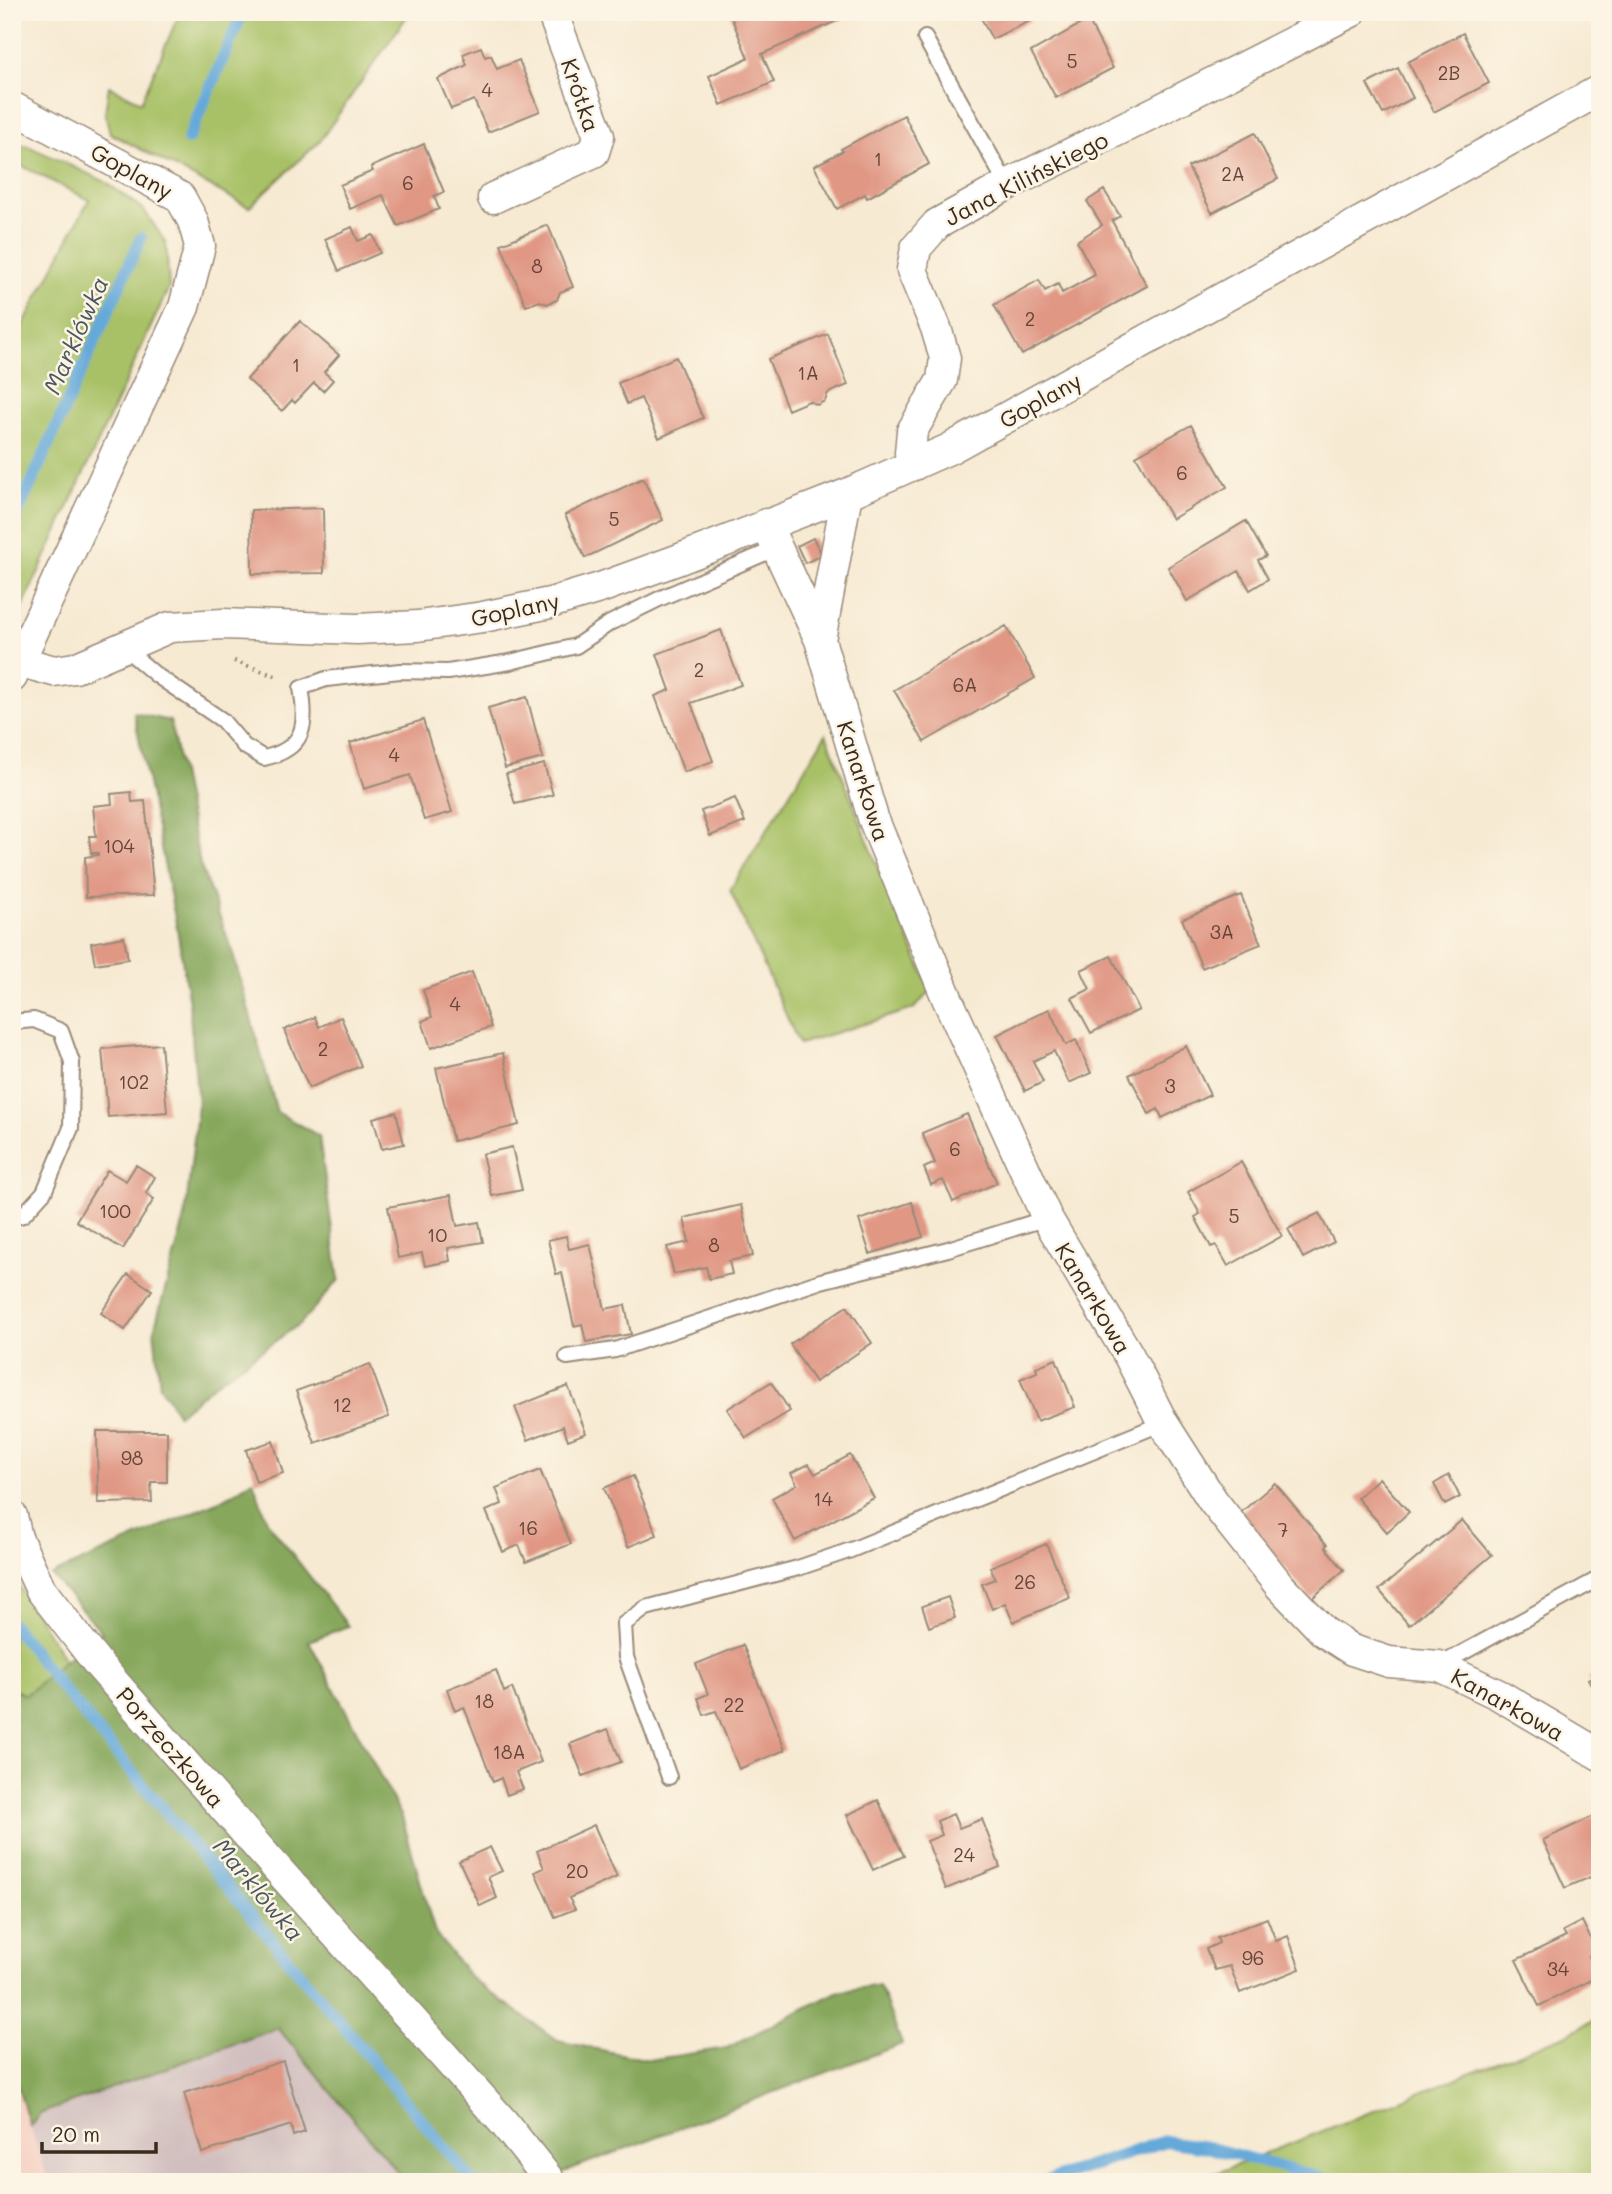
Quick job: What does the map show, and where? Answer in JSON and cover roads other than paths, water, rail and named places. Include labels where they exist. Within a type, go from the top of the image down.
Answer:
[{"type":"street","name":"Krótka","points":[[493,198],[594,152],[599,136],[552,12]]},
{"type":"street","name":"Jana Kilińskiego","points":[[914,465],[910,453],[912,431],[942,380],[945,358],[936,328],[912,270],[916,248],[937,224],[1007,185],[1351,12]]},
{"type":"street","name":"Goplany","points":[[12,107],[180,197],[194,220],[200,246],[184,307],[15,669],[54,671],[75,668],[170,627],[223,624],[357,628],[418,625],[483,617],[550,603],[771,536],[846,494],[914,465],[1029,407],[1600,90]]},
{"type":"street","name":"Kanarkowa","points":[[820,640],[846,494]]},
{"type":"street","name":"Kanarkowa","points":[[771,536],[820,640],[873,818],[947,998],[1047,1218],[1129,1356],[1163,1423],[1213,1502],[1280,1586],[1324,1632],[1352,1650],[1389,1662],[1439,1666],[1499,1695],[1600,1755]]},
{"type":"street","name":"Porzeczkowa","points":[[12,1516],[17,1538],[41,1590],[99,1665],[504,2123],[551,2182]]},
{"type":"lane","points":[[925,38],[1007,185]]},
{"type":"lane","points":[[122,646],[156,676],[222,720],[244,746],[264,758],[284,754],[300,738],[305,710],[301,688],[326,679],[400,671],[448,672],[510,662],[576,646],[610,623],[661,598],[771,536]]},
{"type":"lane","points":[[12,1022],[34,1020],[61,1031],[72,1062],[71,1128],[44,1192],[23,1215],[12,1218]]},
{"type":"lane","points":[[567,1357],[615,1350],[821,1281],[948,1249],[1047,1218]]},
{"type":"lane","points":[[670,1777],[626,1657],[624,1624],[646,1608],[798,1568],[1163,1423]]},
{"type":"lane","points":[[1439,1666],[1600,1578]]},
{"type":"waterway","name":"Marklówka","points":[[188,139],[243,12]]},
{"type":"waterway","name":"Marklówka","points":[[12,526],[141,238]]},
{"type":"waterway","name":"Marklówka","points":[[12,1624],[58,1683],[473,2182]]},
{"type":"waterway","points":[[1044,2182],[1165,2141],[1207,2147],[1335,2182]]}]
